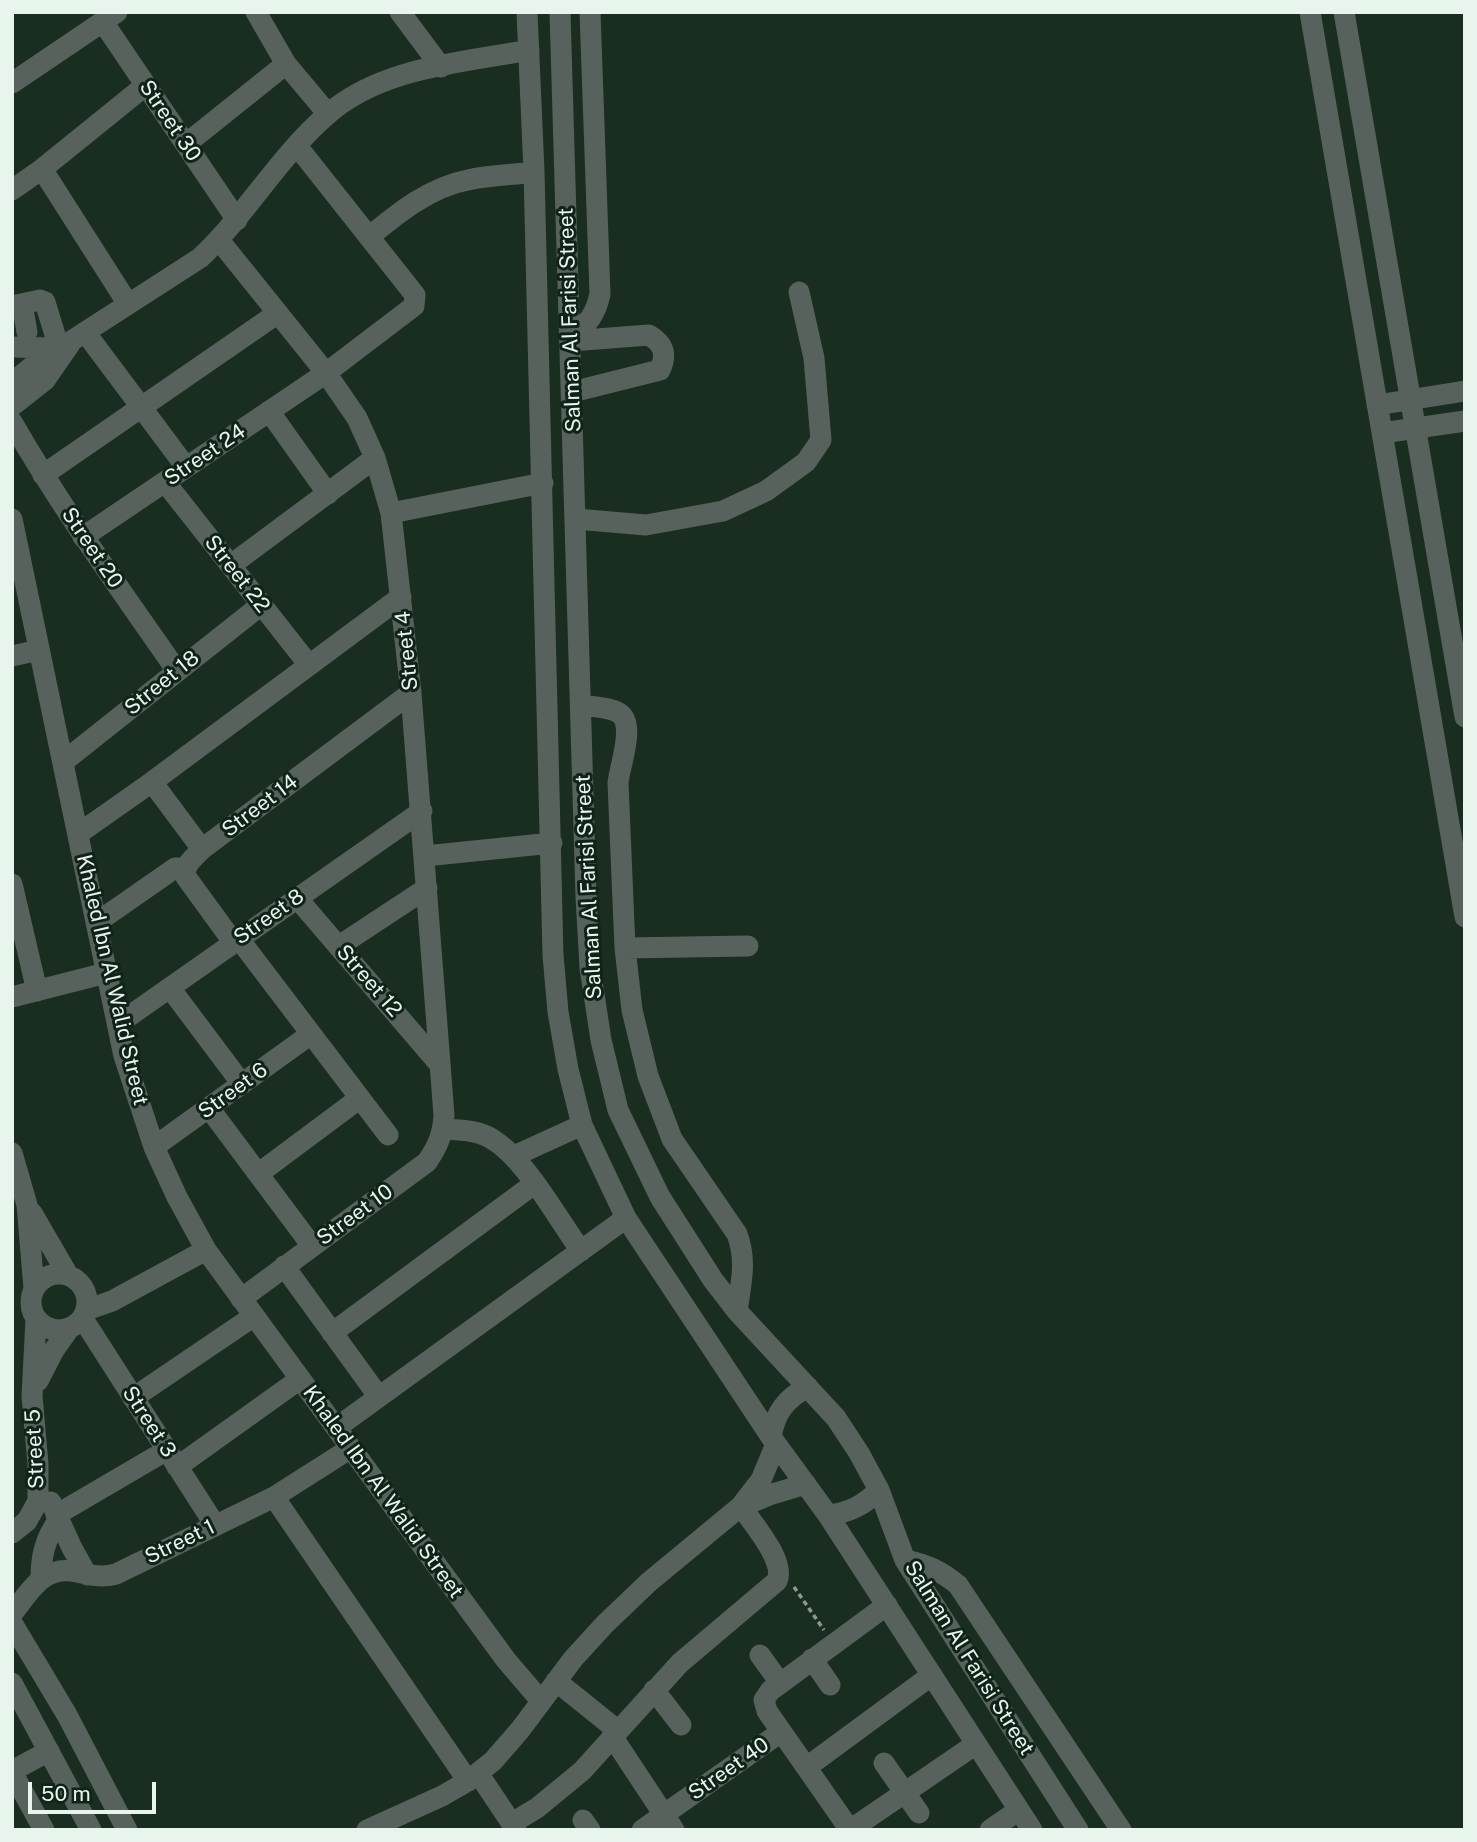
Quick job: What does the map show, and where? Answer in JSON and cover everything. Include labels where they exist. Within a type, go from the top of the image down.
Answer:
[{"type":"street","points":[[256,12],[286,64],[328,114]]},
{"type":"street","points":[[400,12],[441,67]]},
{"type":"street","name":"Salman Al Farisi Street","points":[[527,12],[534,172],[553,955],[558,1012],[582,1125],[626,1218],[774,1440],[828,1515],[1032,1830]]},
{"type":"street","name":"Salman Al Farisi Street","points":[[560,12],[586,897],[590,968],[601,1040],[618,1110],[660,1197],[713,1280],[737,1311],[836,1418],[859,1453],[879,1490],[905,1560],[1078,1830]]},
{"type":"street","points":[[571,338],[588,323],[598,305],[600,294],[590,12]]},
{"type":"street","points":[[1310,12],[1465,917]]},
{"type":"street","points":[[1344,12],[1465,717]]},
{"type":"street","points":[[12,83],[110,17]]},
{"type":"street","name":"Street 30","points":[[110,17],[146,85],[237,220]]},
{"type":"street","points":[[12,383],[72,340],[200,258],[237,220],[297,146],[328,114],[362,91],[400,75],[529,50]]},
{"type":"street","points":[[186,144],[286,64]]},
{"type":"street","points":[[12,190],[146,85]]},
{"type":"street","points":[[297,146],[369,237],[398,212],[431,193],[467,180],[534,172]]},
{"type":"street","points":[[42,169],[128,304]]},
{"type":"street","name":"Street 24","points":[[83,537],[326,373],[410,310],[416,301],[415,295],[369,237]]},
{"type":"street","name":"Street 4","points":[[219,240],[326,373],[358,418],[375,458],[391,513],[422,811],[444,1122]]},
{"type":"street","points":[[576,519],[646,525],[723,511],[766,491],[806,462],[821,440],[814,358],[799,292]]},
{"type":"street","points":[[72,340],[19,338],[16,305],[40,300],[45,302],[72,340],[142,407],[186,467]]},
{"type":"street","points":[[43,475],[278,313]]},
{"type":"street","points":[[571,338],[649,335],[658,341],[664,350],[660,370],[572,392]]},
{"type":"street","points":[[12,405],[45,380],[65,355],[72,340]]},
{"type":"street","points":[[1377,404],[1465,391]]},
{"type":"street","points":[[270,411],[328,494]]},
{"type":"street","points":[[1382,433],[1465,421]]},
{"type":"street","name":"Street 20","points":[[12,422],[83,537],[177,671]]},
{"type":"street","points":[[231,565],[375,458]]},
{"type":"street","name":"Street 22","points":[[165,482],[309,666]]},
{"type":"street","points":[[391,513],[542,483]]},
{"type":"street","name":"Khaled Ibn Al Walid Street","points":[[12,519],[117,1024],[138,1102],[177,1197],[206,1250],[241,1299],[506,1660],[541,1701]]},
{"type":"street","points":[[78,834],[401,597]]},
{"type":"street","name":"Street 18","points":[[63,762],[261,605]]},
{"type":"street","points":[[12,656],[39,650]]},
{"type":"street","name":"Street 14","points":[[186,868],[202,849],[411,693]]},
{"type":"street","points":[[581,705],[618,712],[627,721],[629,732],[618,783],[625,948],[632,1010],[645,1063],[672,1139],[742,1245],[743,1272],[737,1311]]},
{"type":"street","points":[[152,782],[202,849]]},
{"type":"street","name":"Street 8","points":[[117,1024],[422,811]]},
{"type":"street","points":[[425,856],[552,843]]},
{"type":"street","points":[[96,923],[175,868],[186,868],[187,877],[388,1135]]},
{"type":"street","points":[[12,884],[37,991]]},
{"type":"street","points":[[339,946],[427,888]]},
{"type":"street","name":"Street 12","points":[[297,898],[440,1065]]},
{"type":"street","points":[[625,948],[748,946]]},
{"type":"street","points":[[12,997],[106,973]]},
{"type":"street","points":[[170,988],[242,1084]]},
{"type":"street","name":"Street 6","points":[[155,1147],[311,1034]]},
{"type":"street","points":[[258,1174],[360,1098]]},
{"type":"street","points":[[209,1108],[312,1246]]},
{"type":"street","points":[[444,1122],[494,1139],[514,1156],[580,1251]]},
{"type":"street","name":"Street 10","points":[[241,1299],[427,1162],[438,1147],[444,1122]]},
{"type":"street","points":[[514,1156],[582,1125]]},
{"type":"street","points":[[12,1153],[21,1196],[26,1291],[36,1319],[51,1329],[79,1319],[206,1250]]},
{"type":"street","points":[[332,1333],[534,1184]]},
{"type":"street","points":[[21,1196],[68,1275],[79,1282],[86,1292],[79,1319]]},
{"type":"street","points":[[337,1428],[626,1218]]},
{"type":"street","points":[[284,1266],[379,1397]]},
{"type":"street","points":[[26,1291],[52,1274],[68,1275]]},
{"type":"street","points":[[133,1398],[254,1316]]},
{"type":"street","name":"Street 5","points":[[12,1534],[27,1521],[38,1501],[32,1396],[36,1319]]},
{"type":"street","name":"Street 5","points":[[32,1396],[42,1372],[79,1319]]},
{"type":"street","name":"Street 3","points":[[79,1319],[215,1525]]},
{"type":"street","points":[[12,1542],[54,1523],[172,1458],[300,1379]]},
{"type":"street","points":[[367,1830],[410,1812],[473,1777],[505,1747],[573,1659],[623,1606],[741,1506],[761,1480],[774,1440],[779,1412],[786,1401],[808,1387]]},
{"type":"street","name":"Street 1","points":[[41,1578],[63,1570],[106,1577],[116,1574],[274,1497],[351,1448]]},
{"type":"street","points":[[38,1465],[54,1523],[87,1575]]},
{"type":"street","points":[[741,1506],[806,1484]]},
{"type":"street","points":[[828,1515],[861,1506],[879,1490]]},
{"type":"street","points":[[274,1497],[473,1777],[514,1826],[582,1771],[654,1690],[707,1639],[773,1586],[780,1575],[780,1568],[741,1506]]},
{"type":"street","points":[[12,1614],[41,1578],[41,1563],[54,1523]]},
{"type":"street","points":[[905,1560],[925,1564],[943,1572],[958,1585],[1121,1830]]},
{"type":"street","points":[[887,1605],[766,1695],[766,1711],[850,1830],[976,1744]]},
{"type":"street","points":[[12,1622],[67,1715],[127,1830]]},
{"type":"street","points":[[760,1655],[780,1683]]},
{"type":"street","points":[[812,1659],[830,1685]]},
{"type":"street","points":[[807,1767],[932,1675]]},
{"type":"street","points":[[556,1681],[615,1733],[669,1823]]},
{"type":"street","points":[[12,1683],[91,1830]]},
{"type":"street","points":[[654,1690],[681,1725]]},
{"type":"street","points":[[40,1732],[59,1727],[67,1715]]},
{"type":"street","name":"Street 40","points":[[642,1830],[669,1823],[781,1732]]},
{"type":"street","points":[[44,1830],[12,1772],[49,1751]]},
{"type":"street","points":[[884,1763],[919,1813]]},
{"type":"street","points":[[65,1782],[79,1765],[94,1765]]},
{"type":"street","points":[[990,1830],[1019,1810]]},
{"type":"path","points":[[780,1568],[833,1643]]}]
